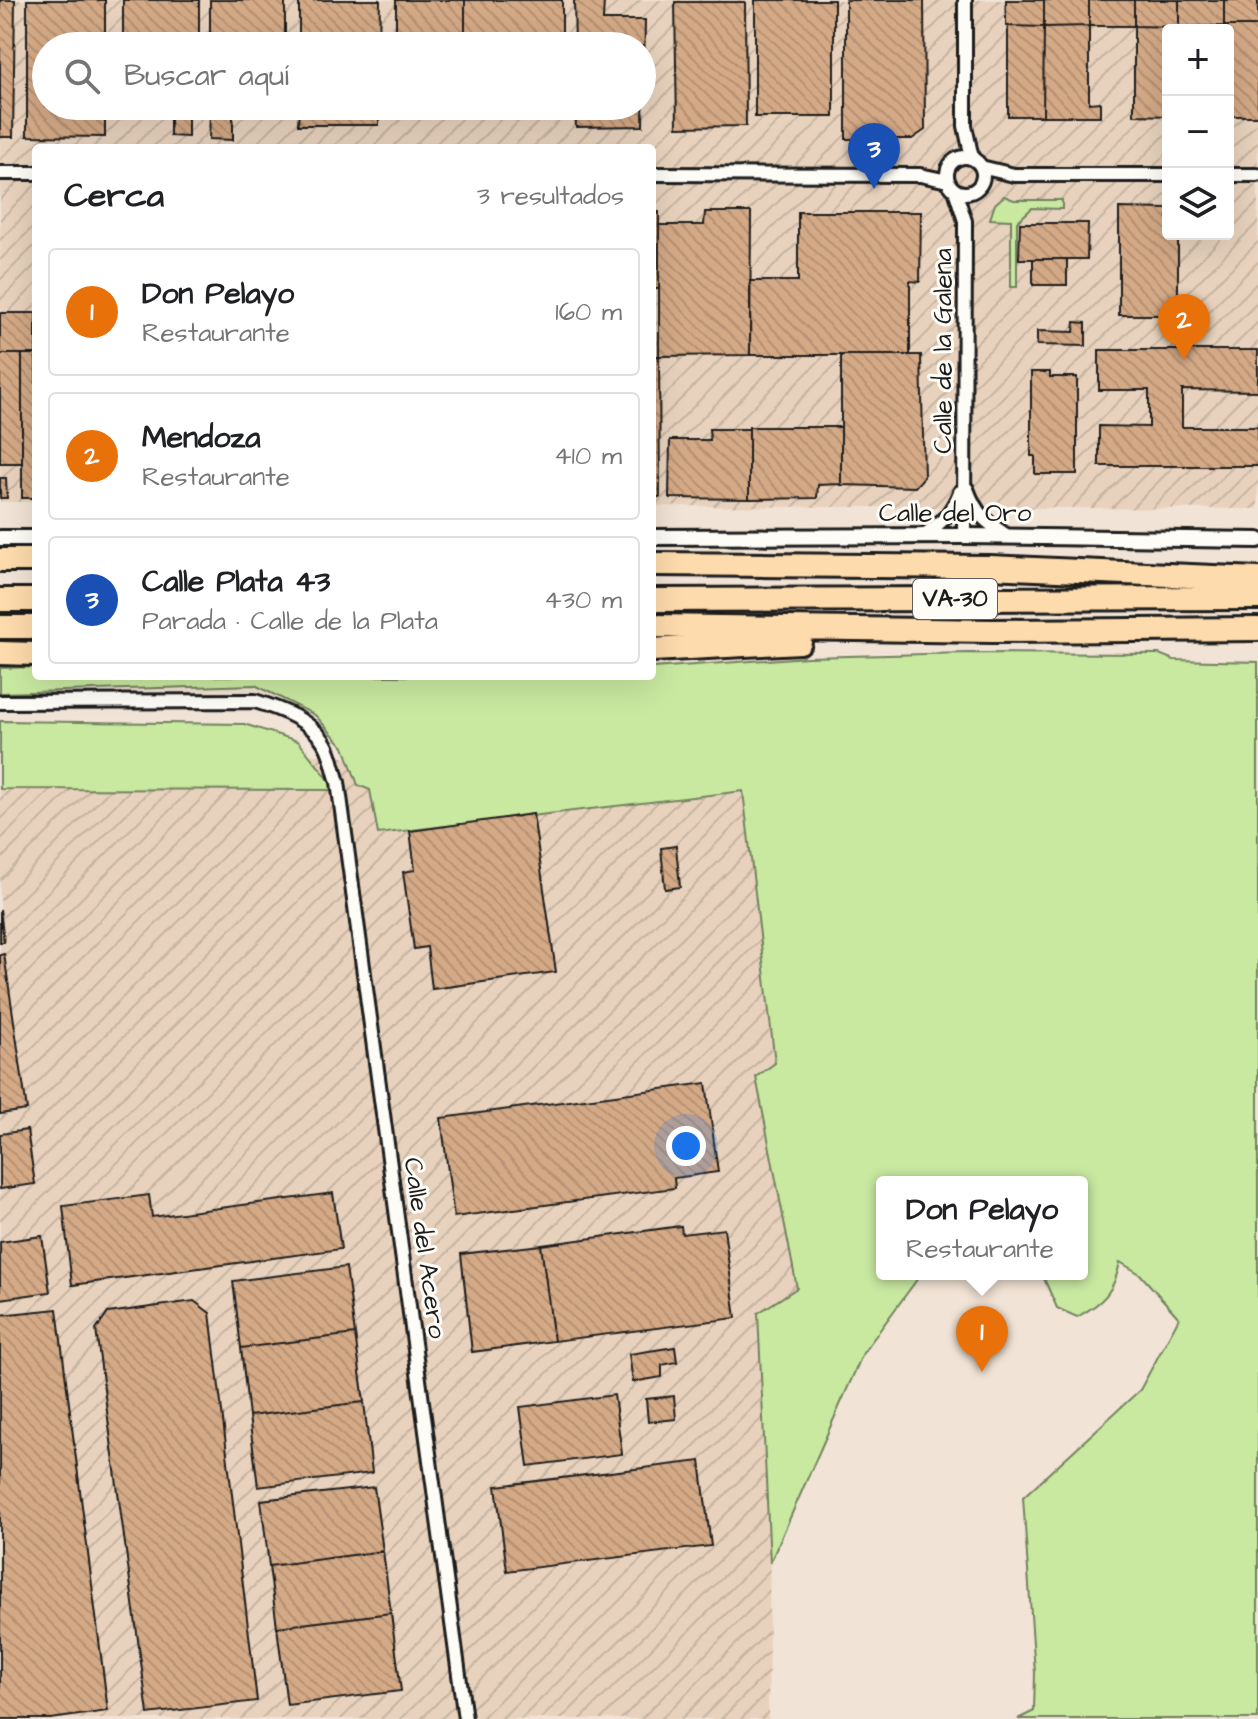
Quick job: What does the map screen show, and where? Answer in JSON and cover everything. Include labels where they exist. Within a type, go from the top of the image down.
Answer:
[{"type":"highway","points":[[0,560],[32,560]]},
{"type":"highway","points":[[656,564],[990,567],[1258,579]]},
{"type":"highway","name":"VA-30","points":[[656,600],[1258,598]]},
{"type":"highway","points":[[0,600],[32,600]]},
{"type":"highway","name":"VA-30","points":[[656,626],[993,631],[1258,629]]},
{"type":"highway","points":[[0,627],[32,627]]},
{"type":"highway","points":[[656,650],[993,631]]},
{"type":"highway","points":[[0,653],[32,654]]},
{"type":"street","points":[[965,0],[965,126],[983,179],[979,187]]},
{"type":"street","points":[[951,186],[952,162],[965,126]]},
{"type":"street","points":[[920,175],[960,158],[1014,175]]},
{"type":"street","points":[[0,173],[32,173]]},
{"type":"street","points":[[656,174],[920,175],[966,194],[1014,175],[1162,175]]},
{"type":"street","points":[[1234,175],[1258,175]]},
{"type":"street","name":"Calle de la Galena","points":[[951,186],[965,221],[964,536]]},
{"type":"street","name":"Calle de la Galena","points":[[965,221],[979,187]]},
{"type":"street","name":"Calle de la Galena","points":[[922,536],[941,524],[954,507],[964,482]]},
{"type":"street","name":"Calle de la Galena","points":[[964,482],[975,511],[1009,537]]},
{"type":"street","name":"Calle del Oro","points":[[656,537],[964,536],[1258,540]]},
{"type":"street","points":[[0,538],[32,538]]},
{"type":"street","name":"Calle del Acero","points":[[0,702],[255,701],[282,709],[306,725],[326,744],[338,782],[464,1719]]},
{"type":"shaded area","points":[[0,0],[1258,0],[1258,509],[656,506],[656,144],[32,144],[32,502],[0,502]]},
{"type":"shaded area","points":[[0,729],[744,790],[775,1063],[756,1078],[797,1288],[758,1313],[770,1532],[768,1719],[0,1719]]},
{"type":"green space","points":[[1004,196],[1014,200],[1062,200],[1062,209],[1032,208],[1017,222],[1017,287],[1011,287],[1011,220],[990,219],[995,204]]},
{"type":"green space","points":[[968,653],[1159,654],[1174,660],[1258,662],[1258,1719],[1018,1719],[1034,1711],[1035,1673],[1023,1497],[1140,1390],[1179,1318],[1140,1274],[1120,1262],[1111,1289],[1094,1306],[1077,1317],[1057,1308],[1045,1280],[1088,1280],[1088,1176],[876,1176],[876,1280],[917,1280],[863,1353],[770,1563],[758,1313],[797,1288],[756,1077],[775,1063],[743,791],[378,834],[370,790],[358,785],[344,747],[315,715],[255,685],[0,693],[0,668],[32,667],[32,680],[656,680],[656,668],[808,657]]},
{"type":"green space","points":[[0,721],[244,724],[298,741],[337,790],[0,789]]},
{"type":"building","points":[[0,0],[15,0],[13,137],[0,137]]},
{"type":"building","points":[[27,0],[105,0],[105,32],[32,32],[32,120],[105,120],[105,137],[27,136]]},
{"type":"building","points":[[123,0],[199,0],[199,32],[123,32]]},
{"type":"building","points":[[210,0],[285,0],[285,32],[210,32]]},
{"type":"building","points":[[299,0],[380,0],[379,32],[299,32]]},
{"type":"building","points":[[396,0],[465,0],[465,32],[396,32]]},
{"type":"building","points":[[465,0],[562,0],[562,32],[465,32]]},
{"type":"building","points":[[574,0],[611,0],[604,1],[603,20],[645,20],[645,32],[575,32]]},
{"type":"building","points":[[755,0],[834,0],[834,117],[755,117]]},
{"type":"building","points":[[846,0],[924,0],[925,130],[912,139],[846,139]]},
{"type":"building","points":[[1006,0],[1044,0],[1044,27],[1006,26]]},
{"type":"building","points":[[1044,0],[1089,0],[1089,26],[1044,27]]},
{"type":"building","points":[[1089,0],[1134,0],[1134,26],[1089,26]]},
{"type":"building","points":[[1134,0],[1179,0],[1179,24],[1134,26]]},
{"type":"building","points":[[1179,0],[1224,0],[1224,24],[1179,24]]},
{"type":"building","points":[[1224,0],[1258,0],[1258,26],[1224,24]]},
{"type":"building","points":[[675,2],[745,2],[746,126],[677,127]]},
{"type":"building","points":[[1008,26],[1044,27],[1043,116],[1008,116]]},
{"type":"building","points":[[1089,26],[1089,103],[1100,102],[1100,116],[1043,116],[1044,27]]},
{"type":"building","points":[[1134,26],[1162,27],[1162,116],[1134,115]]},
{"type":"building","points":[[1234,26],[1258,26],[1258,116],[1234,116]]},
{"type":"building","points":[[170,120],[188,120],[188,137],[170,136]]},
{"type":"building","points":[[210,120],[233,120],[233,140],[209,139]]},
{"type":"building","points":[[298,120],[379,120],[379,125],[298,125]]},
{"type":"building","points":[[576,120],[643,120],[643,126],[576,127]]},
{"type":"building","points":[[1119,208],[1162,209],[1162,240],[1178,240],[1178,315],[1119,315]]},
{"type":"building","points":[[656,212],[659,212],[659,289],[656,289]]},
{"type":"building","points":[[705,212],[751,212],[750,355],[659,356],[659,225],[704,225]]},
{"type":"building","points":[[798,212],[921,212],[920,282],[910,281],[910,355],[750,355],[750,281],[798,281]]},
{"type":"building","points":[[1020,223],[1088,223],[1087,259],[1019,259]]},
{"type":"building","points":[[1033,259],[1067,259],[1067,285],[1033,285]]},
{"type":"building","points":[[0,313],[32,313],[32,354],[0,354]]},
{"type":"building","points":[[1075,322],[1086,323],[1086,346],[1037,345],[1037,331],[1074,332]]},
{"type":"building","points":[[1099,350],[1258,350],[1258,391],[1182,390],[1182,427],[1258,427],[1258,466],[1099,466],[1099,426],[1149,427],[1149,390],[1099,390]]},
{"type":"building","points":[[0,354],[22,354],[22,463],[0,463]]},
{"type":"building","points":[[22,354],[32,354],[32,498],[22,498]]},
{"type":"building","points":[[841,355],[921,355],[924,477],[915,487],[841,485]]},
{"type":"building","points":[[656,356],[659,356],[660,497],[656,497]]},
{"type":"building","points":[[1031,372],[1050,372],[1050,377],[1077,377],[1077,474],[1035,474],[1035,456],[1031,456]]},
{"type":"building","points":[[749,427],[841,427],[841,484],[818,485],[817,498],[749,499]]},
{"type":"building","points":[[709,429],[749,429],[749,499],[669,498],[670,440],[710,440]]},
{"type":"building","points":[[0,478],[6,478],[7,498],[0,498]]},
{"type":"building","points":[[533,814],[556,972],[432,989],[427,947],[414,949],[403,872],[415,870],[410,831]]},
{"type":"building","points":[[676,846],[680,887],[665,889],[661,848]]},
{"type":"building","points":[[0,909],[4,942],[0,942]]},
{"type":"building","points":[[4,954],[27,1110],[0,1114],[0,955]]},
{"type":"building","points":[[706,1083],[718,1172],[674,1178],[675,1188],[454,1217],[441,1118]]},
{"type":"building","points":[[27,1130],[35,1184],[0,1189],[0,1134]]},
{"type":"building","points":[[333,1193],[341,1249],[72,1285],[63,1206],[149,1195],[152,1217]]},
{"type":"building","points":[[681,1226],[682,1234],[724,1229],[736,1318],[554,1341],[541,1245]]},
{"type":"building","points":[[42,1236],[50,1292],[0,1299],[0,1242]]},
{"type":"building","points":[[541,1245],[554,1341],[472,1352],[461,1254]]},
{"type":"building","points":[[346,1267],[355,1334],[241,1348],[233,1281]]},
{"type":"building","points":[[194,1301],[210,1313],[257,1701],[148,1714],[96,1330],[108,1313]]},
{"type":"building","points":[[57,1309],[108,1711],[51,1719],[0,1719],[0,1315]]},
{"type":"building","points":[[355,1334],[364,1402],[249,1416],[241,1348]]},
{"type":"building","points":[[675,1347],[677,1362],[662,1365],[662,1377],[633,1382],[629,1354]]},
{"type":"building","points":[[614,1395],[622,1454],[528,1466],[520,1407]]},
{"type":"building","points":[[674,1396],[676,1419],[648,1422],[646,1399]]},
{"type":"building","points":[[364,1402],[372,1473],[258,1487],[249,1416]]},
{"type":"building","points":[[700,1461],[711,1546],[507,1571],[496,1486]]},
{"type":"building","points":[[374,1487],[383,1551],[269,1566],[261,1500]]},
{"type":"building","points":[[383,1551],[391,1613],[277,1627],[269,1566]]},
{"type":"building","points":[[391,1613],[401,1691],[287,1705],[277,1627]]},
{"type":"place","name":"Calle Plata 43","points":[[874,189]]},
{"type":"place","name":"Mendoza","points":[[1184,360]]},
{"type":"place","name":"Don Pelayo","points":[[982,1372]]}]
